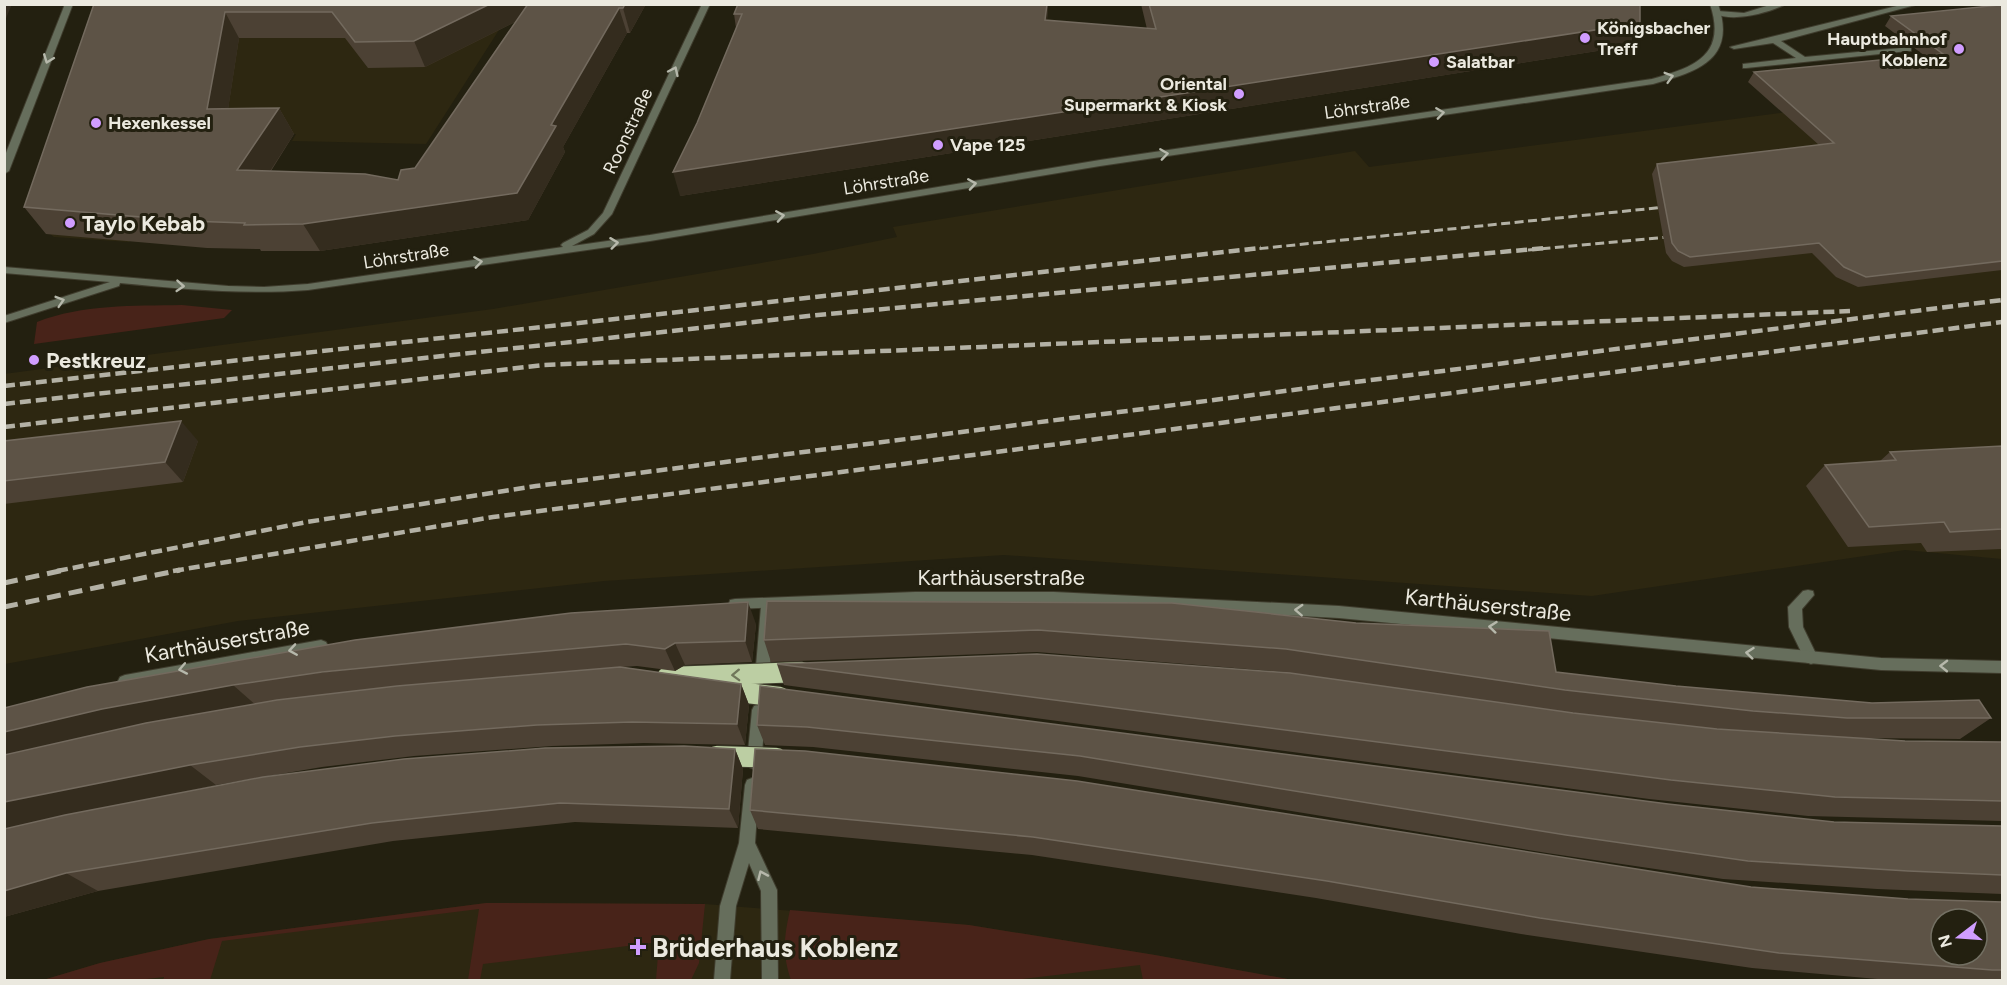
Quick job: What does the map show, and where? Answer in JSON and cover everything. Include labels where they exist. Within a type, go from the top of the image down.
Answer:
[{"type":"highway","points":[[801,700],[648,679],[824,672]]},
{"type":"highway","points":[[697,755],[800,759]]},
{"type":"street","points":[[4,171],[69,4]]},
{"type":"street","name":"Roonstraße","points":[[556,250],[591,232],[602,221],[706,4]]},
{"type":"street","name":"Löhrstraße","points":[[4,270],[238,290],[287,289],[650,238],[1100,163],[1653,81],[1690,69],[1705,61],[1716,50],[1720,35],[1718,13],[1714,4]]},
{"type":"street","points":[[1718,13],[1744,15],[1783,4]]},
{"type":"street","points":[[1734,47],[1774,40],[1916,4]]},
{"type":"street","points":[[1774,40],[1804,60]]},
{"type":"street","points":[[1746,66],[1908,49]]},
{"type":"street","points":[[4,320],[122,281]]},
{"type":"street","points":[[1808,595],[1795,607],[1796,627],[1811,658]]},
{"type":"street","name":"Karthäuserstraße","points":[[724,605],[915,597],[1054,597],[1303,610],[1881,664],[2002,667]]},
{"type":"street","points":[[722,981],[728,906],[747,843],[765,624],[769,602]]},
{"type":"street","name":"Karthäuserstraße","points":[[108,685],[193,667],[338,644]]},
{"type":"street","points":[[747,843],[768,890],[770,981]]},
{"type":"shaded area","points":[[116,5],[515,5],[426,144],[292,141],[296,134],[267,134],[194,167],[129,242],[54,237],[45,230]]},
{"type":"shaded area","points":[[2002,84],[2002,559],[1905,550],[1592,596],[1004,555],[604,581],[238,621],[5,664],[4,374],[493,309],[813,254],[897,237],[893,227],[1355,151],[1369,167]]},
{"type":"shaded area","points":[[182,305],[232,310],[224,318],[34,344],[37,322],[54,316],[108,307]]},
{"type":"shaded area","name":"Brüderhaus Koblenz","points":[[486,903],[705,904],[969,925],[1293,980],[43,980],[100,963],[209,939]]},
{"type":"shaded area","points":[[486,903],[705,904],[699,963],[691,980],[656,980],[659,942],[483,964],[480,980],[468,980],[479,909],[222,941],[210,980],[163,980],[164,977],[138,980],[43,980],[100,963],[209,939]]},
{"type":"shaded area","points":[[790,910],[969,925],[1293,980],[1143,980],[1140,965],[1013,980],[791,980],[786,962],[785,945]]},
{"type":"building","points":[[94,4],[490,4],[414,41],[355,42],[332,12],[225,12],[207,109],[279,108],[237,170],[365,174],[398,180],[401,170],[415,168],[528,4],[625,4],[623,8],[619,8],[551,125],[556,126],[517,193],[303,224],[244,225],[245,223],[188,221],[24,207]]},
{"type":"building","points":[[738,4],[1047,4],[1045,20],[1156,29],[1149,4],[1640,4],[1640,23],[673,172],[697,123],[742,14],[734,14]]},
{"type":"building","points":[[2002,4],[2002,261],[1866,277],[1844,267],[1819,243],[1690,257],[1678,251],[1672,243],[1657,164],[1834,143],[1754,72],[1943,54],[1891,16]]},
{"type":"building","points":[[181,421],[165,462],[4,481],[4,441]]},
{"type":"building","points":[[2002,446],[2002,529],[1950,532],[1944,522],[1869,527],[1825,465],[1896,460],[1890,452]]},
{"type":"building","points":[[767,601],[1172,603],[1356,623],[1549,631],[1556,672],[1676,686],[1872,703],[1979,700],[1991,718],[1847,718],[1753,711],[1565,690],[1286,649],[1038,630],[764,640]]},
{"type":"building","points":[[748,602],[745,641],[675,643],[665,649],[626,644],[322,672],[233,685],[102,709],[4,732],[4,708],[87,687],[355,640],[571,613]]},
{"type":"building","points":[[1037,654],[1290,673],[1573,713],[1717,729],[1905,741],[2002,742],[2002,801],[1835,797],[1671,780],[777,664]]},
{"type":"building","points":[[620,667],[741,684],[737,724],[632,722],[537,725],[395,736],[300,747],[190,765],[4,802],[4,755],[146,723],[277,700],[397,686]]},
{"type":"building","points":[[760,686],[1668,804],[1834,822],[2002,826],[2002,875],[1748,861],[1566,835],[1080,756],[807,727],[757,725]]},
{"type":"building","points":[[684,746],[735,749],[729,809],[560,803],[372,823],[66,873],[4,891],[4,829],[65,815],[263,777],[404,759],[545,748]]},
{"type":"building","points":[[755,749],[805,751],[1077,781],[1751,887],[1908,899],[2002,902],[2002,970],[1954,967],[1989,967],[1989,907],[1929,907],[1929,965],[1779,953],[1540,918],[1327,881],[1033,837],[750,810]]},
{"type":"railway","points":[[1246,250],[1675,206]]},
{"type":"railway","points":[[1528,250],[1680,236]]},
{"type":"railway","points":[[4,386],[1261,248]]},
{"type":"railway","points":[[4,404],[818,315],[1545,248]]},
{"type":"railway","points":[[57,571],[307,522],[536,486],[2002,300]]},
{"type":"railway","points":[[4,427],[544,365],[1850,311]]},
{"type":"railway","points":[[173,571],[493,517],[2002,322]]},
{"type":"railway","points":[[4,583],[64,570]]},
{"type":"railway","points":[[4,607],[180,570]]},
{"type":"place","name":"Königsbacher Treff","points":[[1585,38]]},
{"type":"place","name":"Hauptbahnhof Koblenz","points":[[1959,49]]},
{"type":"place","name":"Salatbar","points":[[1434,62]]},
{"type":"place","name":"Oriental Supermarkt & Kiosk","points":[[1239,94]]},
{"type":"place","name":"Hexenkessel","points":[[96,123]]},
{"type":"place","name":"Vape 125","points":[[938,145]]},
{"type":"place","name":"Taylo Kebab","points":[[70,223]]},
{"type":"place","name":"Pestkreuz","points":[[34,360]]},
{"type":"place","name":"Brüderhaus Koblenz","points":[[638,947]]}]
